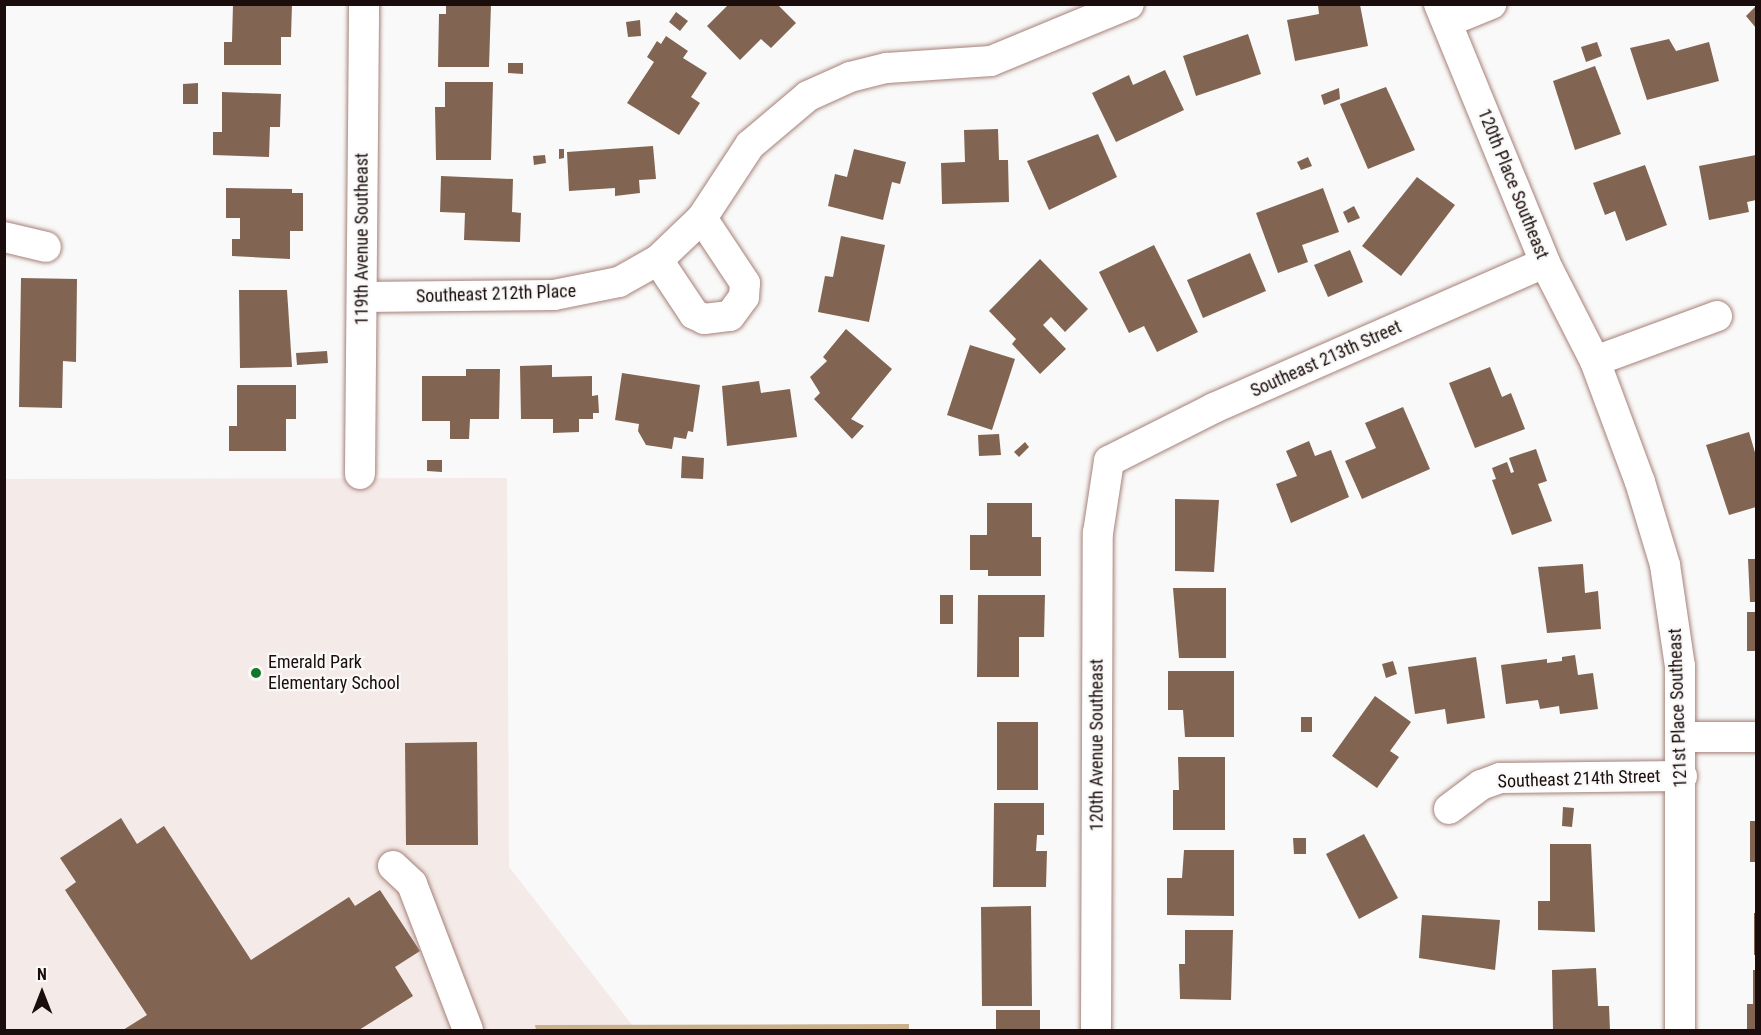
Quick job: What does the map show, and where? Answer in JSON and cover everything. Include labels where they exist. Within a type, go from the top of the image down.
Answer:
[{"type":"street","name":"119th Avenue Southeast","points":[[360,474],[364,4]]},
{"type":"street","name":"Southeast 212th Place","points":[[362,297],[578,292],[619,282],[658,260],[702,218],[750,145],[787,110],[828,86],[887,68],[991,61],[1129,4]]},
{"type":"street","points":[[1443,13],[1491,4]]},
{"type":"street","name":"120th Place Southeast","points":[[1443,13],[1545,263],[1595,362]]},
{"type":"street","points":[[658,260],[693,314],[704,320],[730,316],[744,297],[745,283],[702,218]]},
{"type":"street","points":[[4,237],[46,247]]},
{"type":"street","name":"Southeast 213th Street","points":[[1109,461],[1214,408],[1545,263]]},
{"type":"street","points":[[1595,362],[1717,316]]},
{"type":"street","name":"121st Place Southeast","points":[[1595,362],[1640,482],[1665,565],[1680,666],[1682,737],[1680,1030]]},
{"type":"street","name":"120th Avenue Southeast","points":[[1096,1030],[1098,533],[1109,461]]},
{"type":"street","points":[[1682,737],[1756,737]]},
{"type":"street","name":"Southeast 214th Street","points":[[1449,809],[1481,785],[1500,778],[1682,776]]},
{"type":"street","points":[[393,866],[412,884],[468,1030]]},
{"type":"shaded area","name":"Emerald Park Elementary School","points":[[507,478],[509,867],[636,1030],[5,1030],[4,479]]},
{"type":"shaded area","points":[[909,1024],[909,1030],[536,1030],[535,1025]]},
{"type":"building","points":[[233,4],[292,4],[291,37],[281,37],[281,65],[224,65],[224,42],[232,42]]},
{"type":"building","points":[[446,4],[491,4],[489,67],[438,67],[439,14],[446,14]]},
{"type":"building","points":[[729,4],[777,4],[796,23],[771,48],[761,39],[740,60],[707,26]]},
{"type":"building","points":[[1318,5],[1360,5],[1368,46],[1295,61],[1287,20],[1319,14]]},
{"type":"building","points":[[1756,6],[1756,28],[1746,16]]},
{"type":"building","points":[[676,12],[688,21],[680,31],[669,22]]},
{"type":"building","points":[[640,20],[641,36],[628,37],[626,22]]},
{"type":"building","points":[[1248,34],[1261,74],[1196,96],[1183,56]]},
{"type":"building","points":[[666,36],[688,51],[683,58],[707,73],[691,97],[700,103],[679,135],[627,103],[654,62],[647,57],[657,41],[661,44]]},
{"type":"building","points":[[1669,39],[1676,51],[1709,42],[1719,81],[1647,100],[1630,48]]},
{"type":"building","points":[[1597,42],[1602,56],[1586,62],[1581,47]]},
{"type":"building","points":[[508,63],[523,63],[523,74],[508,73]]},
{"type":"building","points":[[1595,66],[1621,134],[1575,150],[1553,81]]},
{"type":"building","points":[[1165,70],[1184,110],[1116,142],[1092,93],[1129,75],[1133,85]]},
{"type":"building","points":[[445,82],[493,82],[491,160],[436,160],[435,107],[445,107]]},
{"type":"building","points":[[198,83],[198,104],[183,104],[183,84]]},
{"type":"building","points":[[1386,87],[1415,150],[1368,169],[1340,104]]},
{"type":"building","points":[[1339,88],[1340,99],[1324,105],[1321,95]]},
{"type":"building","points":[[222,92],[281,94],[280,127],[270,127],[269,157],[213,155],[213,132],[222,132]]},
{"type":"building","points":[[998,129],[999,160],[1008,160],[1009,202],[942,204],[941,163],[965,162],[964,130]]},
{"type":"building","points":[[1098,134],[1117,177],[1049,210],[1027,161]]},
{"type":"building","points":[[653,146],[656,179],[639,180],[640,193],[615,196],[615,188],[569,191],[567,152]]},
{"type":"building","points":[[559,149],[564,149],[564,158],[559,159]]},
{"type":"building","points":[[854,149],[906,162],[900,184],[892,182],[883,220],[828,206],[835,174],[847,177]]},
{"type":"building","points":[[545,155],[546,163],[534,165],[533,156]]},
{"type":"building","points":[[1756,155],[1756,200],[1747,202],[1749,212],[1709,220],[1699,166]]},
{"type":"building","points":[[1308,157],[1312,166],[1301,170],[1297,162]]},
{"type":"building","points":[[1645,165],[1667,225],[1626,241],[1615,211],[1605,215],[1593,183]]},
{"type":"building","points":[[441,176],[513,179],[512,212],[521,213],[520,242],[464,240],[465,213],[440,212]]},
{"type":"building","points":[[1417,177],[1455,205],[1401,276],[1362,246]]},
{"type":"building","points":[[226,188],[292,189],[292,193],[303,193],[303,231],[290,231],[290,259],[232,256],[232,239],[240,239],[240,218],[226,218]]},
{"type":"building","points":[[1323,188],[1339,232],[1302,245],[1308,262],[1278,273],[1256,213]]},
{"type":"building","points":[[1354,206],[1360,218],[1348,223],[1343,212]]},
{"type":"building","points":[[841,236],[885,245],[869,322],[818,312],[825,276],[833,277]]},
{"type":"building","points":[[1154,245],[1198,332],[1157,352],[1144,326],[1129,333],[1099,272]]},
{"type":"building","points":[[1350,250],[1363,282],[1328,297],[1314,265]]},
{"type":"building","points":[[1250,253],[1266,291],[1203,318],[1187,280]]},
{"type":"building","points":[[1040,259],[1088,309],[1065,332],[1051,317],[1043,325],[1066,349],[1040,374],[1012,344],[1016,339],[989,311]]},
{"type":"building","points":[[21,278],[77,279],[76,362],[63,361],[62,408],[19,407]]},
{"type":"building","points":[[239,290],[287,290],[292,367],[240,368]]},
{"type":"building","points":[[846,329],[892,369],[851,419],[864,426],[852,439],[814,399],[820,393],[810,377],[827,361],[823,357]]},
{"type":"building","points":[[970,345],[1015,359],[992,430],[947,415]]},
{"type":"building","points":[[327,351],[328,363],[297,365],[296,353]]},
{"type":"building","points":[[552,365],[552,377],[592,376],[592,396],[598,395],[599,413],[593,413],[593,419],[579,419],[579,432],[553,433],[553,419],[521,419],[520,366]]},
{"type":"building","points":[[1490,367],[1502,397],[1511,393],[1525,429],[1475,448],[1449,383]]},
{"type":"building","points":[[466,369],[500,369],[499,419],[470,419],[469,439],[450,439],[450,421],[422,421],[422,376],[466,376]]},
{"type":"building","points":[[622,373],[700,385],[693,432],[688,431],[686,439],[674,437],[672,449],[646,445],[638,431],[639,424],[615,420]]},
{"type":"building","points":[[759,381],[761,393],[790,389],[797,437],[727,446],[722,386]]},
{"type":"building","points":[[237,385],[296,385],[296,419],[286,419],[286,451],[229,451],[229,426],[237,426]]},
{"type":"building","points":[[1403,407],[1430,469],[1362,499],[1345,461],[1376,448],[1365,423]]},
{"type":"building","points":[[1749,432],[1756,456],[1756,507],[1729,515],[1706,445]]},
{"type":"building","points":[[999,434],[1001,455],[979,456],[978,435]]},
{"type":"building","points":[[1309,441],[1315,456],[1331,450],[1349,497],[1291,523],[1276,484],[1297,476],[1286,451]]},
{"type":"building","points":[[1025,442],[1029,447],[1019,457],[1014,452]]},
{"type":"building","points":[[1536,449],[1547,481],[1538,484],[1552,521],[1512,535],[1492,480],[1496,479],[1492,468],[1507,462],[1511,473],[1514,472],[1509,458]]},
{"type":"building","points":[[682,456],[704,458],[703,479],[681,478]]},
{"type":"building","points":[[427,460],[442,460],[442,472],[427,471]]},
{"type":"building","points":[[1175,499],[1219,500],[1214,572],[1175,571]]},
{"type":"building","points":[[987,503],[1032,503],[1032,537],[1041,537],[1041,576],[988,576],[988,570],[970,570],[970,535],[987,535]]},
{"type":"building","points":[[1748,559],[1756,559],[1756,602],[1750,602]]},
{"type":"building","points":[[1583,564],[1585,593],[1598,591],[1601,629],[1547,633],[1538,567]]},
{"type":"building","points":[[1173,588],[1226,588],[1226,658],[1179,658]]},
{"type":"building","points":[[940,595],[953,595],[953,624],[940,624]]},
{"type":"building","points":[[978,595],[1045,595],[1044,637],[1019,637],[1019,677],[977,677]]},
{"type":"building","points":[[1747,612],[1756,612],[1756,651],[1747,651]]},
{"type":"building","points":[[1575,655],[1578,675],[1593,673],[1598,709],[1560,714],[1559,706],[1540,709],[1538,700],[1506,704],[1501,665],[1547,659],[1547,663],[1562,661],[1562,657]]},
{"type":"building","points":[[1476,657],[1485,718],[1447,724],[1445,709],[1415,714],[1408,667]]},
{"type":"building","points":[[1393,661],[1397,674],[1386,678],[1382,664]]},
{"type":"building","points":[[1168,671],[1234,671],[1234,737],[1185,737],[1183,710],[1168,710]]},
{"type":"building","points":[[1375,696],[1411,722],[1390,751],[1399,757],[1377,788],[1332,756]]},
{"type":"building","points":[[1301,717],[1312,717],[1312,732],[1301,732]]},
{"type":"building","points":[[997,722],[1038,722],[1038,790],[997,790]]},
{"type":"building","points":[[477,742],[478,845],[406,845],[405,743]]},
{"type":"building","points":[[1178,757],[1225,757],[1225,830],[1173,830],[1173,790],[1179,790]]},
{"type":"building","points":[[994,803],[1044,803],[1044,835],[1037,835],[1036,851],[1047,851],[1046,887],[993,887]]},
{"type":"building","points":[[1563,807],[1574,808],[1572,827],[1562,826]]},
{"type":"building","points":[[121,818],[137,844],[164,826],[251,960],[349,897],[355,906],[380,890],[420,951],[395,967],[413,996],[359,1030],[123,1030],[147,1015],[65,890],[76,882],[60,858]]},
{"type":"building","points":[[1750,821],[1756,821],[1756,862],[1750,862]]},
{"type":"building","points":[[1364,834],[1398,898],[1359,919],[1326,854]]},
{"type":"building","points":[[1293,838],[1306,838],[1306,854],[1294,854]]},
{"type":"building","points":[[1550,844],[1591,844],[1595,932],[1538,930],[1538,901],[1550,901]]},
{"type":"building","points":[[1184,850],[1234,850],[1234,916],[1167,915],[1167,878],[1182,878]]},
{"type":"building","points":[[1031,906],[1032,1006],[982,1006],[981,907]]},
{"type":"building","points":[[1754,913],[1756,913],[1756,955],[1754,955]]},
{"type":"building","points":[[1422,915],[1500,920],[1495,970],[1419,958]]},
{"type":"building","points":[[1185,930],[1233,930],[1231,1000],[1180,999],[1179,964],[1185,964]]},
{"type":"building","points":[[1596,968],[1598,1006],[1609,1006],[1610,1030],[1553,1030],[1552,970]]},
{"type":"building","points":[[1753,970],[1756,970],[1756,1030],[1747,1030],[1747,1004],[1753,1004]]},
{"type":"building","points":[[996,1010],[1040,1010],[1040,1030],[996,1030]]},
{"type":"place","name":"Emerald Park Elementary School","points":[[256,673]]}]
